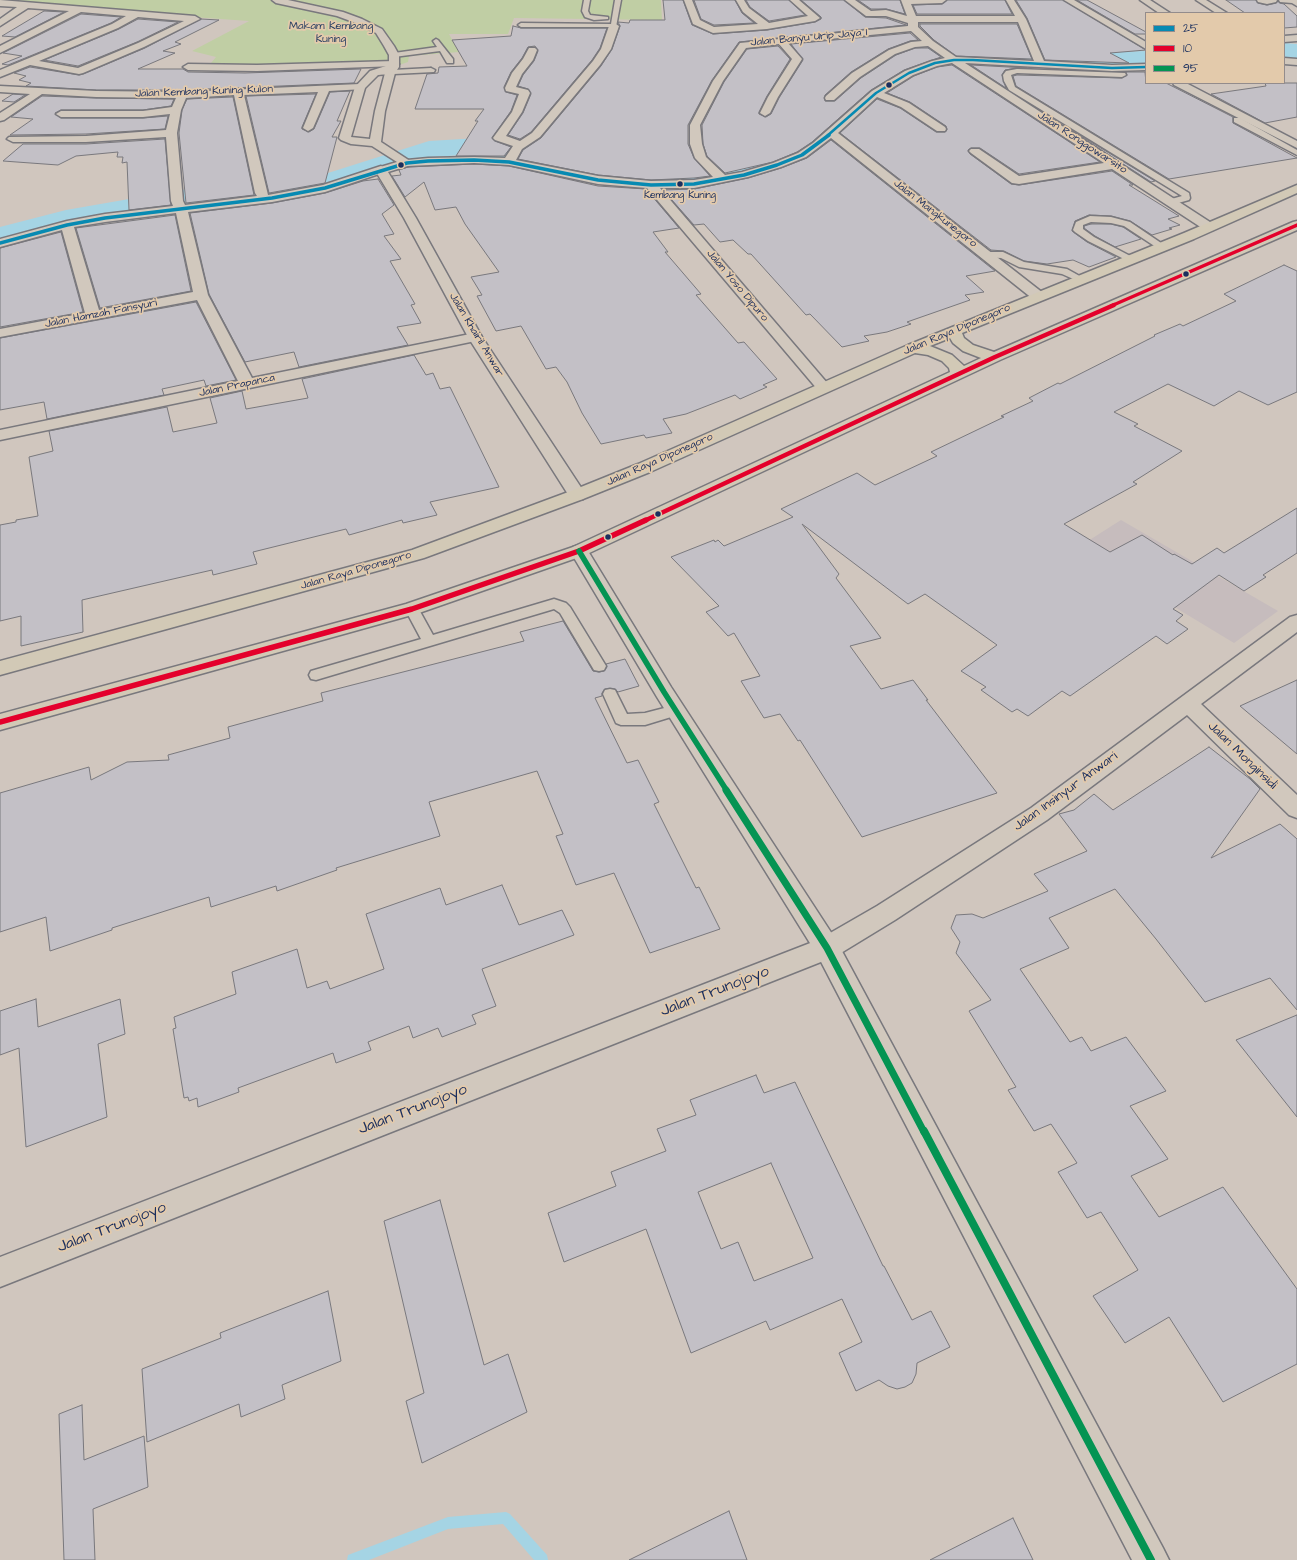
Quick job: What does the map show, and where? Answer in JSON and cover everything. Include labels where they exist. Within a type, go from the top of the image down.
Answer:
[{"type":"highway","name":"Jalan Raya Diponegoro","points":[[0,668],[418,554],[577,495],[644,468],[913,348],[1038,296],[1162,247],[1297,189]]},
{"type":"highway","points":[[1225,220],[1246,219],[1297,199]]},
{"type":"highway","points":[[0,722],[412,609],[579,551],[995,357],[1297,225]]},
{"type":"highway","points":[[954,332],[958,340],[968,348],[995,357]]},
{"type":"highway","points":[[913,348],[932,351],[947,358],[956,366],[958,374]]},
{"type":"street","points":[[276,0],[340,14],[360,21],[379,31],[393,65],[380,111],[375,143]]},
{"type":"street","points":[[688,0],[696,22],[710,30],[766,26],[815,18],[794,0]]},
{"type":"street","points":[[740,0],[746,10],[766,26]]},
{"type":"street","points":[[849,0],[869,14],[886,14],[912,23],[1021,19]]},
{"type":"street","points":[[912,23],[906,1],[942,0]]},
{"type":"street","points":[[1010,0],[1021,19],[1037,57]]},
{"type":"street","points":[[1068,0],[1145,45]]},
{"type":"street","points":[[1144,0],[1163,12]]},
{"type":"street","points":[[1200,0],[1220,12]]},
{"type":"street","points":[[1261,0],[1273,0]]},
{"type":"street","points":[[1283,0],[1294,0],[1297,3]]},
{"type":"street","points":[[0,3],[195,19],[138,46],[79,71],[0,58]]},
{"type":"street","points":[[0,23],[26,5]]},
{"type":"street","points":[[0,50],[79,10]]},
{"type":"street","points":[[0,74],[89,37],[137,14]]},
{"type":"street","points":[[393,65],[374,73],[360,87],[345,138],[351,141],[375,143],[401,159],[428,161],[474,160],[516,152],[536,135],[597,63],[606,49],[615,22]]},
{"type":"street","name":"Jalan Banyu Urip Jaya I","points":[[716,175],[701,158],[696,144],[695,125],[718,81],[743,45],[912,23]]},
{"type":"street","name":"Jalan Ronggowarsito","points":[[912,23],[932,44],[954,60],[1209,226]]},
{"type":"street","points":[[89,37],[103,39]]},
{"type":"street","points":[[1285,39],[1297,38]]},
{"type":"street","points":[[765,113],[796,59],[781,41]]},
{"type":"street","points":[[117,42],[138,46]]},
{"type":"street","points":[[830,98],[856,75],[892,52],[907,46],[932,44]]},
{"type":"street","points":[[532,50],[528,60],[517,72],[510,88],[525,93],[517,112],[499,138],[516,152],[598,180],[652,184],[694,184],[716,175],[744,175],[777,166],[802,155],[817,145],[876,93],[909,73],[921,67],[935,63],[954,60],[1037,57],[1112,68],[1145,67]]},
{"type":"street","points":[[1285,61],[1297,62]]},
{"type":"street","points":[[188,66],[254,79],[393,65]]},
{"type":"street","name":"Jalan Kembang Kuning Kulon","points":[[0,89],[39,92],[182,95],[238,92],[254,79],[325,88],[360,87]]},
{"type":"street","points":[[1180,84],[1258,129],[1297,145]]},
{"type":"street","points":[[1196,84],[1297,136]]},
{"type":"street","points":[[308,128],[325,88]]},
{"type":"street","points":[[0,118],[39,92]]},
{"type":"street","points":[[238,92],[262,193]]},
{"type":"street","points":[[876,93],[905,105],[941,129]]},
{"type":"street","points":[[182,95],[176,110],[171,133],[178,200],[201,295],[247,384]]},
{"type":"street","points":[[61,114],[143,114],[176,110]]},
{"type":"street","points":[[353,112],[380,111]]},
{"type":"street","points":[[13,139],[86,139],[171,133]]},
{"type":"street","name":"Jalan Mangkunegoro","points":[[831,133],[1038,296]]},
{"type":"street","points":[[975,151],[1016,180],[1115,165]]},
{"type":"street","points":[[0,243],[67,225],[105,218],[178,200],[325,188],[380,170],[401,159]]},
{"type":"street","name":"Jalan Khairil Anwar","points":[[380,170],[410,218],[475,337],[577,495]]},
{"type":"street","name":"Jalan Yoso Dipuro","points":[[652,184],[823,387]]},
{"type":"street","points":[[67,225],[93,315]]},
{"type":"street","name":"Jalan Hamzah Fansyuri","points":[[0,333],[201,295]]},
{"type":"street","name":"Jalan Prapanca","points":[[0,435],[475,337]]},
{"type":"street","points":[[579,551],[676,710],[827,948],[1151,1560]]},
{"type":"street","name":"Jalan Insinyur Anwari","points":[[827,948],[1039,814],[1297,622]]},
{"type":"street","name":"Jalan Monginsidi","points":[[1187,703],[1297,808]]},
{"type":"street","name":"Jalan Trunojoyo","points":[[0,1272],[827,948]]},
{"type":"lane","points":[[587,0],[585,11],[586,16],[615,22]]},
{"type":"lane","points":[[615,22],[618,0]]},
{"type":"lane","points":[[521,25],[615,22]]},
{"type":"lane","points":[[436,40],[450,62]]},
{"type":"lane","points":[[393,65],[441,49]]},
{"type":"lane","points":[[393,65],[410,71],[428,70],[422,60],[412,58],[407,61],[410,71]]},
{"type":"lane","points":[[1122,75],[1017,71],[1007,75],[1008,81],[1012,88],[1186,195],[1186,198],[1171,202]]},
{"type":"lane","points":[[1237,120],[1258,129],[1297,153]]},
{"type":"lane","points":[[1258,129],[1274,125]]},
{"type":"lane","points":[[1131,259],[1091,239],[1078,230],[1079,224],[1090,219],[1122,222],[1162,247]]},
{"type":"lane","points":[[986,255],[1003,255],[1022,265],[1064,271],[1080,279]]},
{"type":"lane","points":[[316,675],[554,604],[561,606],[565,610],[599,666]]},
{"type":"lane","points":[[412,609],[430,642]]},
{"type":"lane","points":[[610,694],[621,719],[625,720],[645,719],[676,710]]},
{"type":"shaded area","points":[[1121,520],[1278,611],[1234,643],[1077,548]]},
{"type":"green space","name":"Makam Kembang Kuning","points":[[0,0],[661,0],[662,20],[514,18],[508,34],[449,34],[459,52],[409,56],[408,62],[399,65],[226,67],[211,63],[216,57],[192,51],[249,21],[149,14]]},
{"type":"building","points":[[663,0],[683,0],[692,25],[713,34],[767,30],[815,22],[821,19],[821,17],[801,0],[844,0],[865,17],[886,18],[906,25],[739,42],[712,80],[688,125],[688,144],[694,158],[710,176],[651,180],[598,175],[518,159],[523,150],[541,138],[601,66],[612,49],[620,26],[618,22],[629,23],[630,20],[665,20]]},
{"type":"building","points":[[694,0],[735,0],[742,13],[754,23],[714,25],[701,19]]},
{"type":"building","points":[[746,0],[789,0],[805,15],[769,21],[750,7]]},
{"type":"building","points":[[858,0],[900,0],[905,14],[886,9],[871,9]]},
{"type":"building","points":[[947,0],[1005,0],[1012,14],[917,14],[913,5],[942,4]]},
{"type":"building","points":[[1016,0],[1063,0],[1145,50],[1110,53],[1129,63],[1045,60],[1027,18]]},
{"type":"building","points":[[1077,0],[1087,0],[1145,31],[1145,34],[1135,34]]},
{"type":"building","points":[[1226,0],[1256,0],[1258,3],[1267,5],[1278,1],[1284,4],[1297,16],[1297,27],[1285,28],[1285,12],[1244,12]]},
{"type":"building","points":[[44,11],[64,12],[15,37],[2,36]]},
{"type":"building","points":[[81,14],[121,17],[111,23],[8,65],[2,64],[22,56],[3,53]]},
{"type":"building","points":[[138,19],[178,22],[137,42],[78,66],[44,60],[119,29]]},
{"type":"building","points":[[201,19],[219,20],[175,42],[181,44],[163,51],[175,53],[138,69],[183,69],[188,72],[245,73],[361,69],[354,83],[182,90],[96,90],[26,86],[31,83],[19,80],[26,76],[14,73],[30,67],[79,75],[83,74],[145,48]]},
{"type":"building","points":[[920,24],[1017,24],[1032,59],[956,56],[934,40],[920,26]]},
{"type":"building","points":[[513,26],[521,28],[607,28],[600,48],[592,60],[531,132],[520,139],[508,135],[523,113],[531,94],[528,89],[518,86],[523,75],[534,61],[538,51],[535,46],[528,47],[522,58],[511,72],[504,87],[506,92],[517,95],[511,111],[492,138],[495,141],[511,147],[504,156],[456,156],[478,121],[475,121],[484,109],[415,109],[427,74],[438,73],[439,67],[467,66],[452,40],[511,36]]},
{"type":"building","points":[[910,33],[918,40],[910,41],[888,49],[851,72],[825,95],[825,101],[835,101],[861,78],[896,55],[915,48],[928,48],[941,57],[904,70],[871,90],[812,142],[797,152],[773,162],[725,173],[707,156],[703,144],[702,125],[724,82],[747,49],[778,46],[790,59],[759,112],[759,114],[766,117],[771,114],[779,98],[803,60],[791,44]]},
{"type":"building","points":[[952,65],[1100,162],[1019,174],[980,148],[971,148],[968,150],[970,154],[1011,184],[1019,185],[1112,171],[1133,185],[1129,185],[1179,216],[1168,219],[1180,225],[1152,235],[1130,221],[1111,216],[1089,215],[1075,221],[1072,231],[1087,242],[1116,257],[1089,267],[1073,260],[1047,264],[1024,261],[1004,251],[991,250],[840,133],[877,99],[900,108],[936,132],[945,132],[947,130],[946,126],[910,102],[887,93],[914,76],[937,67]]},
{"type":"building","points":[[971,65],[1027,68],[1005,70],[1002,75],[1006,88]]},
{"type":"building","points":[[1126,72],[1145,72],[1145,84],[1168,84],[1233,117],[1233,123],[1297,158],[1169,179],[1016,86],[1013,76],[1122,78],[1127,75]]},
{"type":"building","points":[[1297,83],[1297,117],[1265,123],[1211,94],[1266,86],[1265,84]]},
{"type":"building","points":[[350,91],[337,121],[341,121],[332,137],[337,137],[325,183],[269,193],[246,96],[316,94],[302,127],[302,129],[309,132],[314,129],[330,92]]},
{"type":"building","points":[[13,94],[25,95],[14,102],[2,101]]},
{"type":"building","points":[[42,96],[174,99],[171,106],[143,110],[61,110],[55,113],[61,118],[143,118],[168,116],[165,129],[86,134],[10,135],[33,119],[11,117]]},
{"type":"building","points":[[233,97],[254,195],[186,203],[179,133],[182,110],[187,99]]},
{"type":"building","points":[[1063,125],[1155,181],[1151,182]]},
{"type":"building","points":[[165,139],[171,205],[129,210],[127,162],[122,163],[123,157],[117,157],[118,152],[76,156],[58,165],[3,161],[23,144],[86,144]]},
{"type":"building","points":[[831,140],[995,271],[966,276],[984,292],[965,295],[970,300],[907,322],[911,324],[887,332],[864,336],[869,341],[842,347],[810,314],[806,315],[751,254],[748,254],[733,240],[720,242],[704,224],[694,225],[663,190],[694,189],[748,178],[807,158]]},
{"type":"building","points":[[474,164],[509,166],[598,186],[646,189],[679,228],[653,232],[668,252],[665,252],[701,294],[696,295],[738,343],[744,342],[777,379],[763,385],[767,387],[740,399],[735,395],[686,414],[663,419],[672,433],[646,438],[644,435],[601,444],[582,413],[567,382],[556,367],[546,369],[521,326],[496,331],[477,296],[482,295],[471,277],[499,272],[465,224],[456,207],[435,210],[424,182],[405,197],[392,176],[401,175],[399,170],[408,167]]},
{"type":"building","points":[[378,179],[394,205],[382,214],[394,234],[384,236],[401,259],[390,261],[415,304],[411,305],[421,323],[397,327],[408,345],[299,367],[294,352],[245,362],[209,294],[190,213],[272,203],[325,193],[363,181]]},
{"type":"building","points":[[175,215],[191,291],[100,308],[76,228]]},
{"type":"building","points":[[1091,224],[1111,224],[1123,227],[1141,239],[1115,247],[1084,228],[1084,226]]},
{"type":"building","points":[[61,232],[83,312],[0,327],[0,248]]},
{"type":"building","points":[[1284,265],[1297,271],[1297,392],[1268,405],[1239,391],[1214,406],[1168,384],[1114,412],[1138,424],[1134,426],[1182,451],[1133,482],[1137,484],[1064,524],[1110,552],[1142,535],[1173,555],[1174,554],[1192,564],[1217,548],[1224,553],[1297,508],[1297,553],[1263,575],[1266,577],[1244,591],[1219,575],[1173,609],[1183,615],[1176,621],[1188,629],[1167,644],[1156,636],[1070,696],[1062,691],[1028,716],[1017,709],[1012,712],[981,690],[986,687],[961,671],[997,645],[925,594],[908,604],[802,524],[839,574],[836,578],[881,638],[850,646],[881,689],[913,680],[928,700],[926,700],[997,793],[862,837],[800,740],[798,741],[780,714],[764,718],[741,681],[760,676],[734,633],[728,636],[706,612],[719,606],[671,557],[714,540],[715,542],[718,540],[724,546],[793,517],[781,509],[857,473],[875,485],[937,456],[931,452],[1004,417],[1001,416],[1033,401],[1029,398],[1058,383],[1060,384],[1155,336],[1154,335],[1180,324],[1183,326],[1236,301],[1224,294]]},
{"type":"building","points":[[196,302],[236,380],[206,386],[204,380],[162,389],[164,395],[47,419],[44,402],[0,410],[0,338]]},
{"type":"building","points":[[414,355],[426,375],[433,373],[440,389],[450,387],[499,487],[430,502],[437,515],[403,523],[402,520],[349,535],[346,529],[253,552],[257,564],[213,575],[212,570],[82,600],[83,632],[21,646],[21,616],[0,621],[0,525],[38,516],[29,457],[53,451],[49,431],[167,407],[173,432],[217,423],[210,398],[242,391],[246,409],[308,398],[302,379]]},
{"type":"building","points":[[563,621],[593,671],[604,671],[607,667],[606,664],[625,659],[639,686],[618,692],[615,689],[605,689],[602,696],[595,698],[627,763],[638,760],[659,802],[654,804],[696,888],[699,887],[720,929],[650,953],[614,873],[576,885],[556,836],[563,834],[537,771],[429,802],[440,836],[336,868],[337,870],[277,891],[276,886],[211,907],[209,897],[112,928],[112,930],[50,951],[46,917],[0,932],[0,793],[89,767],[91,780],[127,762],[169,760],[168,755],[230,738],[228,727],[323,701],[321,693],[524,641],[520,632]]},
{"type":"building","points":[[1297,680],[1297,754],[1240,706]]},
{"type":"building","points":[[1209,747],[1250,779],[1260,789],[1211,858],[1280,824],[1297,839],[1297,1010],[1270,978],[1205,1002],[1115,889],[1049,918],[1069,948],[1020,969],[1070,1042],[1082,1037],[1091,1051],[1126,1037],[1166,1091],[1130,1106],[1168,1159],[1131,1176],[1159,1217],[1223,1187],[1297,1289],[1297,1364],[1223,1402],[1169,1317],[1125,1343],[1093,1296],[1138,1270],[1101,1212],[1087,1218],[1058,1172],[1077,1163],[1051,1124],[1034,1131],[1008,1090],[1016,1087],[969,1011],[991,1000],[956,953],[960,942],[951,928],[956,915],[972,914],[983,918],[1048,891],[1034,874],[1087,851],[1059,814],[1074,810],[1094,794],[1113,810]]},
{"type":"building","points":[[502,885],[519,925],[562,910],[574,935],[482,969],[496,1006],[472,1015],[476,1024],[442,1037],[438,1028],[413,1038],[409,1026],[368,1042],[371,1050],[336,1063],[333,1053],[238,1088],[239,1092],[198,1107],[197,1098],[189,1101],[188,1097],[184,1098],[173,1029],[176,1028],[174,1017],[236,994],[232,972],[297,949],[307,988],[327,981],[330,989],[384,969],[366,914],[440,888],[446,905]]},
{"type":"building","points":[[36,999],[38,1027],[120,999],[125,1034],[98,1044],[107,1117],[26,1147],[19,1048],[0,1055],[0,1011]]},
{"type":"building","points":[[1297,1015],[1297,1117],[1236,1040]]},
{"type":"building","points":[[756,1075],[764,1093],[795,1082],[883,1266],[912,1320],[931,1311],[950,1347],[917,1363],[916,1374],[912,1383],[897,1389],[888,1386],[879,1380],[856,1391],[839,1353],[862,1342],[842,1299],[770,1330],[766,1321],[691,1353],[646,1229],[564,1262],[548,1213],[616,1186],[611,1172],[666,1151],[657,1129],[696,1115],[690,1100]],"holes":[[[771,1163],[813,1258],[754,1281],[738,1242],[721,1249],[698,1192]]]},
{"type":"building","points":[[440,1200],[484,1365],[508,1354],[527,1412],[422,1463],[406,1401],[424,1393],[384,1221]]},
{"type":"building","points":[[328,1291],[341,1361],[282,1385],[285,1399],[241,1417],[239,1404],[147,1442],[142,1369],[221,1338],[220,1333]]},
{"type":"building","points":[[82,1405],[84,1460],[144,1436],[148,1487],[93,1509],[95,1560],[64,1560],[59,1414]]},
{"type":"building","points":[[729,1511],[747,1560],[629,1560]]},
{"type":"building","points":[[1013,1518],[1033,1560],[930,1560]]},
{"type":"waterway","points":[[652,176],[671,178],[699,177],[778,162],[813,147],[891,71],[941,51],[972,48],[1110,59],[1145,58]]},
{"type":"waterway","points":[[1285,50],[1297,51]]},
{"type":"waterway","points":[[0,236],[66,219],[181,198],[331,181],[429,149],[479,146],[511,151],[579,167]]},
{"type":"waterway","points":[[353,1560],[448,1523],[506,1518],[542,1560]]},
{"type":"transit line","name":"25","points":[[0,243],[67,225],[105,218],[272,198],[325,188],[407,163],[428,161],[474,160],[509,162],[598,180],[651,185],[694,184],[744,175],[777,165],[802,155],[817,145],[876,93],[909,73],[935,63],[954,60],[973,60],[1112,68],[1145,67]]},
{"type":"transit line","name":"10","points":[[0,722],[412,609],[579,551],[995,357],[1297,225]]},
{"type":"transit line","name":"95","points":[[579,551],[664,692],[827,948],[1151,1560]]},
{"type":"place","name":"Kembang Kuning","points":[[680,184]]}]
